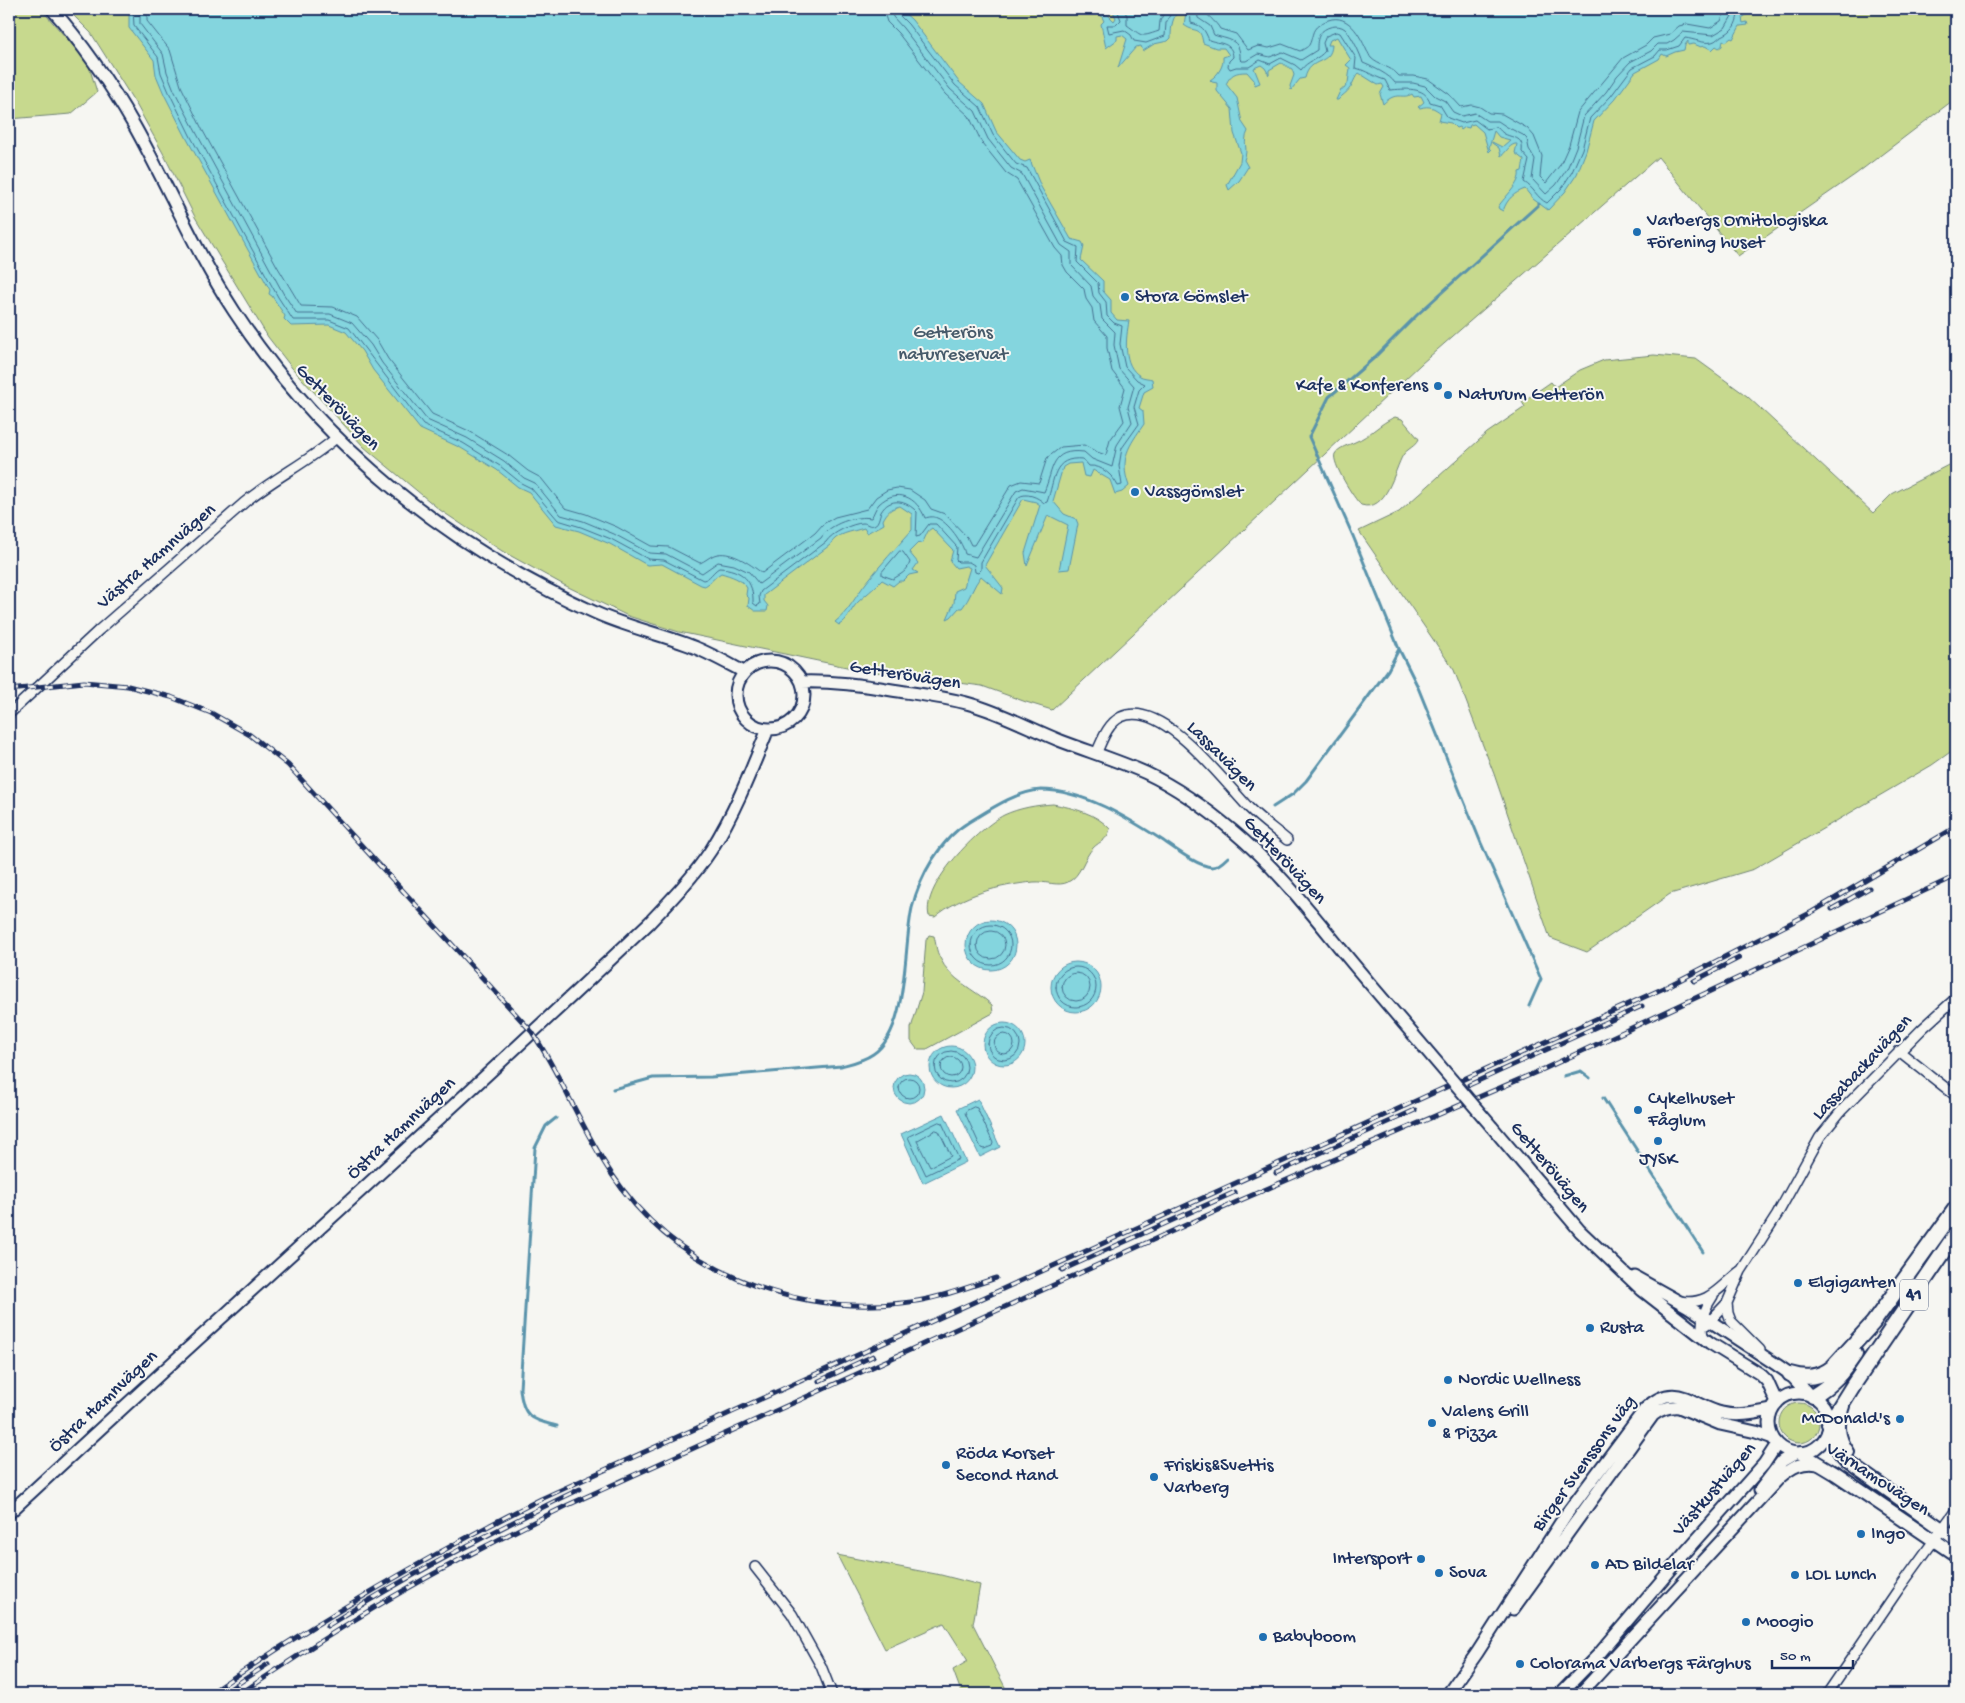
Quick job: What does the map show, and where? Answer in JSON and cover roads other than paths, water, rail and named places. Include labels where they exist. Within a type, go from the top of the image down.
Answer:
[{"type":"main road","name":"41","points":[[1811,1396],[1827,1388],[1842,1374],[1873,1323],[1956,1208]]},
{"type":"main road","name":"41","points":[[1828,1428],[1847,1394],[1956,1234]]},
{"type":"main road","name":"41","points":[[1790,1374],[1802,1378],[1810,1378],[1825,1373],[1842,1358],[1873,1323]]},
{"type":"main road","name":"Värnamovägen","points":[[1847,1394],[1838,1428],[1842,1442],[1860,1466],[1898,1498]]},
{"type":"main road","name":"Värnamovägen","points":[[1828,1428],[1846,1461],[1956,1539]]},
{"type":"main road","name":"Värnamovägen","points":[[1799,1453],[1956,1555]]},
{"type":"street","name":"Getterövägen","points":[[52,9],[92,59],[125,112],[201,256],[234,312],[294,392],[336,438],[409,502],[476,550],[543,588],[599,614],[687,645],[744,672]]},
{"type":"street","name":"Västra Hamnvägen","points":[[9,714],[99,630],[245,502],[262,488],[316,455],[336,438]]},
{"type":"street","points":[[772,660],[787,665],[793,669],[802,682],[804,689],[803,705],[796,718],[783,727],[768,730],[753,725],[742,715],[738,708],[735,693],[740,678],[744,672],[757,663],[772,660]]},
{"type":"street","name":"Getterövägen","points":[[802,682],[822,681],[850,684],[934,696],[970,704],[1126,764],[1168,785],[1212,814],[1235,832],[1276,873],[1580,1231],[1614,1265],[1642,1290],[1703,1327],[1777,1365],[1790,1374],[1811,1396]]},
{"type":"street","name":"Lassavägen","points":[[1096,754],[1104,735],[1111,725],[1123,716],[1139,714],[1161,724],[1191,746],[1251,810],[1287,840]]},
{"type":"street","name":"Östra Hamnvägen","points":[[9,1514],[387,1168],[650,923],[671,900],[710,850],[735,807],[768,730]]},
{"type":"street","name":"Lassabackavägen","points":[[1741,1271],[1777,1215],[1820,1137],[1852,1098],[1956,998]]},
{"type":"street","points":[[1899,1051],[1956,1096]]},
{"type":"street","name":"Getterövägen","points":[[1614,1265],[1677,1300],[1703,1327],[1760,1374],[1767,1382],[1775,1407]]},
{"type":"street","points":[[1703,1327],[1708,1304],[1714,1294],[1725,1282],[1741,1271]]},
{"type":"street","points":[[1703,1327],[1728,1302],[1741,1271]]},
{"type":"street","points":[[1677,1300],[1694,1302],[1714,1294]]},
{"type":"street","points":[[1728,1302],[1731,1321],[1777,1365]]},
{"type":"street","name":"41","points":[[1775,1407],[1782,1398],[1795,1393],[1811,1396]]},
{"type":"street","name":"Birger Svenssons väg","points":[[1477,1654],[1565,1516],[1652,1402],[1660,1397],[1681,1395],[1722,1413],[1734,1414],[1775,1407]]},
{"type":"street","points":[[1811,1396],[1821,1402],[1826,1410],[1828,1428]]},
{"type":"street","name":"Birger Svenssons väg","points":[[1448,1694],[1477,1654],[1527,1592],[1653,1415],[1658,1411],[1672,1406],[1679,1406],[1720,1424],[1756,1432],[1775,1441]]},
{"type":"street","points":[[1775,1407],[1769,1424],[1775,1441],[1786,1450],[1799,1453]]},
{"type":"street","name":"41","points":[[1799,1453],[1815,1449],[1825,1439],[1828,1428]]},
{"type":"street","name":"Västkustvägen","points":[[1560,1694],[1605,1647],[1764,1464],[1775,1441]]},
{"type":"street","name":"Västkustvägen","points":[[1729,1532],[1782,1462],[1799,1453]]},
{"type":"street","name":"Västkustvägen","points":[[1580,1694],[1780,1477],[1790,1469],[1806,1463],[1818,1464]]},
{"type":"street","points":[[1827,1694],[1956,1510]]},
{"type":"street","points":[[756,1567],[792,1614],[822,1666],[832,1694]]},
{"type":"water","points":[[129,9],[900,9],[912,20],[959,82],[984,104],[996,131],[1020,160],[1025,162],[1030,160],[1041,187],[1071,239],[1082,242],[1084,246],[1081,260],[1103,281],[1103,291],[1111,300],[1111,313],[1117,320],[1129,321],[1127,351],[1130,365],[1140,376],[1152,379],[1153,387],[1144,392],[1139,408],[1143,411],[1144,424],[1130,446],[1125,460],[1129,486],[1122,492],[1115,494],[1110,480],[1093,470],[1090,477],[1084,476],[1081,463],[1068,464],[1063,467],[1053,501],[1064,514],[1076,519],[1078,524],[1069,569],[1059,570],[1068,525],[1048,515],[1027,566],[1025,553],[1040,505],[1023,499],[985,565],[1003,588],[1002,594],[981,576],[962,608],[959,608],[947,619],[954,603],[955,591],[964,587],[970,568],[966,566],[956,568],[950,561],[953,550],[932,528],[928,531],[922,544],[919,542],[909,552],[918,563],[913,570],[918,573],[909,575],[903,581],[899,581],[893,586],[882,580],[857,603],[842,623],[839,625],[835,622],[848,609],[862,588],[912,530],[912,514],[900,506],[888,513],[883,520],[884,524],[867,533],[864,528],[836,538],[830,545],[764,595],[764,601],[768,606],[767,611],[755,611],[748,606],[747,588],[742,582],[732,577],[721,573],[705,586],[701,585],[662,564],[647,565],[610,544],[579,531],[556,525],[529,492],[518,487],[497,470],[461,448],[420,429],[373,370],[362,351],[346,332],[329,325],[291,326],[284,319],[285,316],[269,294],[270,290],[164,94],[156,75],[154,60],[129,28]]},
{"type":"water","points":[[1112,9],[1181,9],[1174,18],[1171,38],[1168,41],[1154,44],[1143,51],[1141,46],[1136,47],[1118,68],[1127,39],[1122,35],[1117,36],[1117,40],[1106,48],[1101,24],[1104,21],[1101,15],[1107,14],[1114,21],[1116,18]]},
{"type":"water","points":[[1182,9],[1751,9],[1752,11],[1742,18],[1743,23],[1747,22],[1748,25],[1740,26],[1733,39],[1731,38],[1726,42],[1723,40],[1722,46],[1719,48],[1716,46],[1712,50],[1705,46],[1688,45],[1688,41],[1684,50],[1666,56],[1662,54],[1659,59],[1635,72],[1615,99],[1594,121],[1586,151],[1577,174],[1565,192],[1548,210],[1533,199],[1525,189],[1511,197],[1503,211],[1498,207],[1518,181],[1519,172],[1522,171],[1524,160],[1515,153],[1517,144],[1511,146],[1501,156],[1499,148],[1492,142],[1502,147],[1510,140],[1499,137],[1494,131],[1489,152],[1483,132],[1474,124],[1470,125],[1469,128],[1465,127],[1461,130],[1451,123],[1439,121],[1441,113],[1432,108],[1418,107],[1424,102],[1421,96],[1414,97],[1412,94],[1392,97],[1383,104],[1380,94],[1384,87],[1382,84],[1378,85],[1359,73],[1349,90],[1336,100],[1341,89],[1344,89],[1348,83],[1350,68],[1346,65],[1351,60],[1337,37],[1330,40],[1328,45],[1332,45],[1328,56],[1315,63],[1305,78],[1300,79],[1291,90],[1290,86],[1294,75],[1292,69],[1281,63],[1269,70],[1269,75],[1261,65],[1254,68],[1260,83],[1255,85],[1254,80],[1247,72],[1236,73],[1230,78],[1226,84],[1237,98],[1242,122],[1248,131],[1244,160],[1248,167],[1239,181],[1229,190],[1227,185],[1240,162],[1241,153],[1234,133],[1232,109],[1217,91],[1217,83],[1210,80],[1220,70],[1223,64],[1223,57],[1229,55],[1224,48],[1216,48],[1203,43],[1199,32],[1184,25],[1186,12]]},
{"type":"water","points":[[986,920],[996,920],[1009,927],[1016,940],[1016,950],[1009,963],[996,970],[986,970],[977,966],[970,959],[966,950],[966,940],[970,931],[977,924]]},
{"type":"water","points":[[1071,962],[1081,962],[1094,969],[1101,982],[1101,992],[1094,1005],[1081,1012],[1071,1012],[1062,1008],[1055,1001],[1051,992],[1051,982],[1055,973],[1062,966]]},
{"type":"water","points":[[1008,1023],[1016,1026],[1022,1032],[1025,1044],[1022,1056],[1016,1062],[1000,1065],[992,1062],[986,1056],[983,1040],[986,1032],[992,1026]]},
{"type":"water","points":[[955,1046],[963,1049],[969,1055],[972,1067],[969,1079],[963,1085],[947,1088],[939,1085],[933,1079],[930,1063],[933,1055],[939,1049]]},
{"type":"water","points":[[909,1073],[920,1077],[924,1088],[920,1099],[909,1103],[898,1099],[894,1088],[898,1077]]},
{"type":"water","points":[[978,1099],[1000,1147],[980,1157],[957,1109]]},
{"type":"water","points":[[944,1114],[966,1162],[923,1183],[901,1134]]},
{"type":"waterway","points":[[1273,807],[1293,794],[1306,781],[1388,670],[1399,649],[1353,536],[1309,437],[1329,397],[1374,358],[1417,315],[1539,204]]},
{"type":"waterway","points":[[1399,649],[1417,685],[1481,843],[1541,979],[1529,1006]]},
{"type":"waterway","points":[[613,1089],[653,1078],[711,1077],[841,1066],[873,1054],[885,1042],[893,1027],[899,1008],[912,908],[926,871],[940,848],[959,829],[1013,797],[1041,790],[1073,795],[1089,800],[1120,815],[1186,856],[1206,866],[1212,867],[1221,864],[1228,857]]},
{"type":"waterway","points":[[1564,1076],[1581,1071],[1590,1078]]},
{"type":"waterway","points":[[1603,1098],[1703,1252]]},
{"type":"waterway","points":[[556,1118],[546,1126],[535,1148],[520,1389],[521,1399],[526,1412],[535,1419],[557,1426]]},
{"type":"railway","points":[[9,690],[84,682],[128,686],[171,697],[211,713],[250,735],[288,765],[532,1032],[611,1173],[637,1207],[667,1236],[701,1260],[738,1279],[777,1293],[818,1302],[860,1305],[902,1303],[926,1299],[996,1278]]},
{"type":"railway","points":[[209,1694],[290,1641],[372,1591],[455,1544],[541,1499],[1664,988],[1812,912],[1956,827]]},
{"type":"railway","points":[[240,1694],[324,1639],[429,1576],[568,1505],[1241,1200],[1546,1068],[1956,876]]},
{"type":"railway","points":[[1832,909],[1869,888]]},
{"type":"railway","points":[[1694,981],[1739,958]]},
{"type":"railway","points":[[1469,1085],[1642,1006]]},
{"type":"railway","points":[[1276,1173],[1415,1110]]},
{"type":"railway","points":[[1062,1270],[1235,1192]]},
{"type":"railway","points":[[819,1381],[873,1356]]},
{"type":"railway","points":[[327,1626],[451,1554],[580,1489]]},
{"type":"railway","points":[[222,1694],[268,1664]]},
{"type":"place","name":"Varbergs Ornitologiska Förening huset","points":[[1637,232]]},
{"type":"place","name":"Stora Gömslet","points":[[1125,297]]},
{"type":"place","name":"Kafe & Konferens","points":[[1438,386]]},
{"type":"place","name":"Naturum Getterön","points":[[1448,395]]},
{"type":"place","name":"Vassgömslet","points":[[1135,492]]},
{"type":"place","name":"Cykelhuset Fåglum","points":[[1638,1110]]},
{"type":"place","name":"JYSK","points":[[1658,1141]]},
{"type":"place","name":"Elgiganten","points":[[1798,1283]]},
{"type":"place","name":"Rusta","points":[[1590,1328]]},
{"type":"place","name":"Nordic Wellness","points":[[1448,1380]]},
{"type":"place","name":"McDonald's","points":[[1900,1419]]},
{"type":"place","name":"Valens Grill & Pizza","points":[[1432,1423]]},
{"type":"place","name":"Röda Korset Second Hand","points":[[946,1465]]},
{"type":"place","name":"Friskis&Svettis Varberg","points":[[1154,1477]]},
{"type":"place","name":"Ingo","points":[[1861,1534]]},
{"type":"place","name":"Intersport","points":[[1421,1559]]},
{"type":"place","name":"AD Bildelar","points":[[1595,1565]]},
{"type":"place","name":"Sova","points":[[1439,1573]]},
{"type":"place","name":"LOL Lunch","points":[[1795,1575]]},
{"type":"place","name":"Moogio","points":[[1746,1622]]},
{"type":"place","name":"Babyboom","points":[[1263,1637]]},
{"type":"place","name":"Colorama Varbergs Färghus","points":[[1520,1664]]},
{"type":"park label","name":"Getteröns naturreservat","points":[[953,344]]}]
